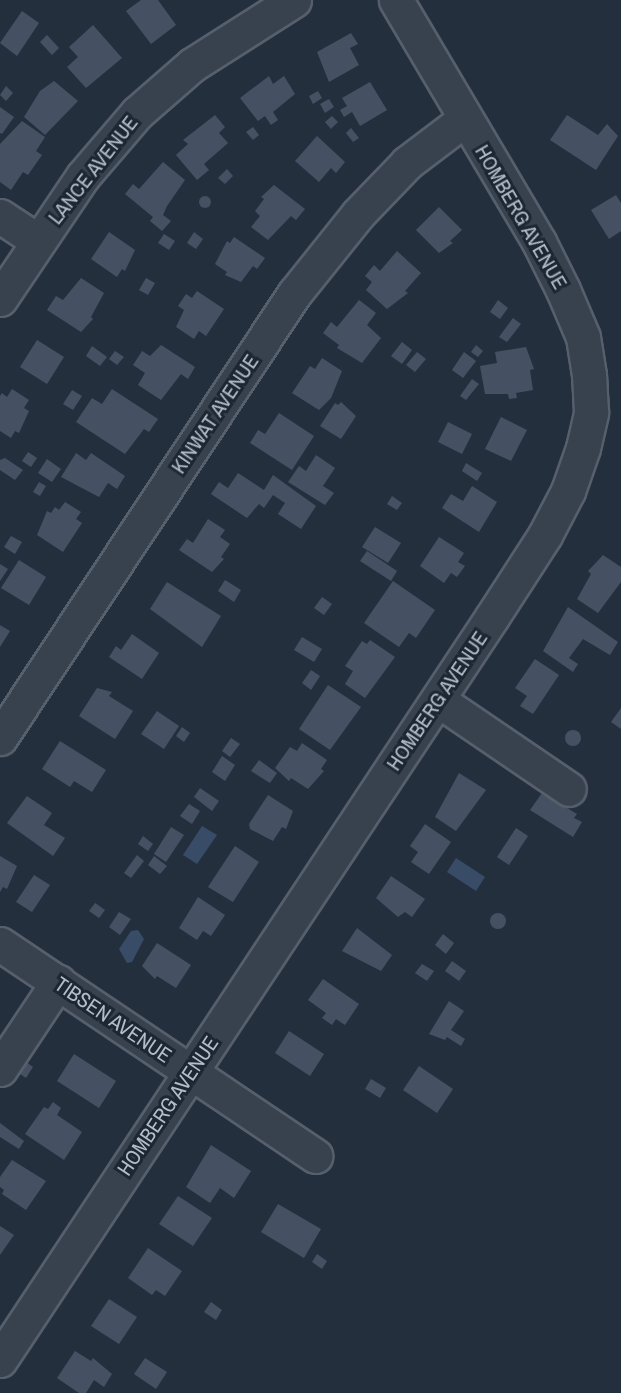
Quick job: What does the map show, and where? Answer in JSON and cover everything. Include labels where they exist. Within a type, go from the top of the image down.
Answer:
[{"type":"street","name":"LANCE AVENUE","points":[[0,298],[83,176],[137,114],[192,65],[294,0]]},
{"type":"street","name":"HOMBERG AVENUE","points":[[0,1360],[438,700],[545,535],[568,491],[591,412],[583,337],[539,242],[396,0]]},
{"type":"street","name":"KINWAT AVENUE","points":[[0,738],[294,294],[358,214],[407,163],[465,120]]},
{"type":"street","points":[[0,216],[38,241]]},
{"type":"street","points":[[438,700],[569,789]]},
{"type":"street","name":"TIBSEN AVENUE","points":[[0,944],[315,1155]]},
{"type":"street","points":[[0,1069],[58,982]]},
{"type":"water","points":[[202,826],[217,835],[197,864],[183,855]]},
{"type":"water","points":[[456,858],[485,877],[476,891],[447,872]]},
{"type":"water","points":[[138,930],[144,939],[132,962],[127,963],[119,949],[131,931]]},
{"type":"building","points":[[141,0],[158,0],[176,25],[151,44],[126,11]]},
{"type":"building","points":[[22,11],[39,23],[17,56],[0,43]]},
{"type":"building","points":[[93,25],[122,58],[86,88],[67,67],[78,57],[69,47]]},
{"type":"building","points":[[351,33],[358,44],[350,48],[359,65],[329,82],[317,52]]},
{"type":"building","points":[[47,35],[59,48],[52,55],[40,42]]},
{"type":"building","points":[[269,76],[273,84],[284,76],[295,94],[273,112],[278,120],[271,125],[265,116],[258,121],[240,98]]},
{"type":"building","points":[[54,81],[78,101],[45,135],[24,117],[40,91]]},
{"type":"building","points":[[370,82],[387,110],[360,126],[352,112],[344,117],[340,110],[347,106],[342,98]]},
{"type":"building","points":[[6,86],[13,93],[6,101],[0,95]]},
{"type":"building","points":[[318,91],[322,98],[313,104],[309,96]]},
{"type":"building","points":[[329,99],[334,107],[325,113],[320,104]]},
{"type":"building","points":[[0,107],[14,117],[2,134],[0,133]]},
{"type":"building","points":[[215,115],[225,127],[219,133],[228,143],[204,164],[209,170],[197,180],[176,155],[188,144],[183,140]]},
{"type":"building","points":[[567,115],[598,135],[607,124],[618,136],[596,170],[550,140]]},
{"type":"building","points":[[332,116],[338,122],[331,129],[325,122]]},
{"type":"building","points":[[22,121],[45,137],[36,151],[42,155],[28,175],[23,172],[11,190],[0,182],[0,144]]},
{"type":"building","points":[[253,127],[259,135],[253,140],[246,132]]},
{"type":"building","points":[[351,128],[359,138],[353,142],[346,133]]},
{"type":"building","points":[[317,136],[345,162],[336,173],[331,168],[319,182],[295,161]]},
{"type":"building","points":[[163,162],[185,180],[167,206],[163,215],[171,221],[162,231],[150,221],[153,217],[125,194],[133,184],[139,189]]},
{"type":"building","points":[[227,169],[233,176],[225,184],[218,178]]},
{"type":"building","points":[[274,185],[305,209],[296,220],[291,216],[268,240],[251,227],[260,216],[255,211],[264,199],[261,197]]},
{"type":"building","points":[[616,195],[621,203],[621,231],[609,239],[591,210]]},
{"type":"building","points":[[207,196],[210,197],[210,207],[203,208],[200,207],[199,200],[200,197]]},
{"type":"building","points":[[439,207],[462,230],[450,241],[453,243],[439,253],[416,230]]},
{"type":"building","points":[[109,232],[135,250],[125,271],[122,269],[117,277],[91,259]]},
{"type":"building","points":[[194,232],[203,239],[196,249],[187,243]]},
{"type":"building","points":[[164,234],[175,241],[169,250],[158,243]]},
{"type":"building","points":[[234,237],[265,258],[257,269],[253,266],[241,282],[225,275],[227,272],[215,264],[227,241],[230,243]]},
{"type":"building","points":[[397,251],[421,273],[405,291],[408,293],[387,309],[366,290],[372,282],[365,276],[374,265],[380,271]]},
{"type":"building","points":[[81,278],[104,293],[91,317],[93,319],[81,332],[47,310],[56,296],[63,300]]},
{"type":"building","points":[[146,278],[155,283],[148,295],[139,290]]},
{"type":"building","points":[[197,291],[224,309],[206,336],[199,331],[194,339],[176,327],[184,310],[178,306],[186,294],[192,298]]},
{"type":"building","points":[[359,300],[376,313],[367,325],[381,338],[362,363],[337,348],[339,345],[323,333],[331,322],[337,327]]},
{"type":"building","points":[[498,300],[508,308],[500,319],[490,312]]},
{"type":"building","points":[[513,318],[521,324],[507,342],[499,337]]},
{"type":"building","points":[[37,340],[64,357],[47,384],[20,367]]},
{"type":"building","points":[[402,342],[412,350],[402,364],[391,356]]},
{"type":"building","points":[[161,345],[195,367],[188,379],[181,374],[161,400],[138,385],[145,373],[133,365],[142,351],[150,356]]},
{"type":"building","points":[[476,345],[483,351],[478,357],[471,352]]},
{"type":"building","points":[[92,346],[107,357],[100,366],[86,356]]},
{"type":"building","points":[[526,347],[534,369],[530,370],[533,390],[516,393],[517,398],[509,399],[508,394],[485,394],[480,366],[497,363],[495,352]]},
{"type":"building","points":[[115,351],[124,357],[117,365],[109,359]]},
{"type":"building","points":[[417,352],[426,359],[415,372],[406,365]]},
{"type":"building","points":[[464,352],[476,361],[463,378],[452,370]]},
{"type":"building","points":[[322,358],[342,371],[331,398],[319,410],[292,393],[310,366],[315,369]]},
{"type":"building","points":[[472,379],[479,384],[466,400],[460,396]]},
{"type":"building","points":[[12,389],[29,400],[24,408],[29,411],[19,433],[15,431],[11,438],[0,431],[0,396],[2,393],[7,397]]},
{"type":"building","points":[[112,389],[158,419],[149,432],[144,429],[125,454],[76,422],[92,398],[102,404]]},
{"type":"building","points":[[72,390],[82,396],[73,410],[63,404]]},
{"type":"building","points":[[341,402],[356,416],[341,439],[320,426],[335,403],[338,405]]},
{"type":"building","points":[[279,413],[314,436],[292,470],[250,443],[258,430],[265,434]]},
{"type":"building","points":[[501,417],[527,430],[511,461],[485,449]]},
{"type":"building","points":[[448,422],[472,434],[462,454],[438,442]]},
{"type":"building","points":[[28,452],[37,458],[31,467],[22,461]]},
{"type":"building","points":[[76,453],[86,460],[91,453],[125,476],[117,489],[108,483],[99,497],[61,477]]},
{"type":"building","points":[[316,455],[335,468],[323,486],[334,493],[325,505],[288,482],[299,466],[306,471]]},
{"type":"building","points":[[5,458],[23,470],[15,480],[0,470],[0,460]]},
{"type":"building","points":[[47,459],[61,469],[52,482],[38,473]]},
{"type":"building","points":[[466,463],[482,473],[477,481],[462,471]]},
{"type":"building","points":[[238,473],[264,490],[273,475],[316,506],[301,529],[278,514],[285,503],[273,495],[264,508],[259,504],[247,518],[211,494],[219,482],[228,488]]},
{"type":"building","points":[[39,482],[46,486],[40,496],[33,492]]},
{"type":"building","points":[[472,486],[497,502],[479,532],[442,508],[451,494],[463,501]]},
{"type":"building","points":[[392,496],[402,503],[397,510],[387,504]]},
{"type":"building","points":[[65,502],[81,512],[76,519],[82,523],[63,552],[37,535],[47,511],[51,513],[55,507],[59,510]]},
{"type":"building","points":[[208,519],[225,530],[220,537],[230,544],[221,557],[224,559],[212,572],[179,550],[187,539],[193,543]]},
{"type":"building","points":[[375,527],[401,543],[388,563],[362,547]]},
{"type":"building","points":[[11,536],[22,542],[15,554],[4,547]]},
{"type":"building","points":[[439,537],[464,553],[458,562],[465,566],[457,577],[451,573],[444,583],[420,566]]},
{"type":"building","points":[[367,551],[397,571],[391,581],[360,561]]},
{"type":"building","points":[[603,555],[621,567],[621,582],[598,613],[577,599],[591,574],[588,571]]},
{"type":"building","points":[[19,560],[46,577],[29,605],[1,588]]},
{"type":"building","points":[[0,564],[8,569],[0,581]]},
{"type":"building","points":[[225,580],[241,590],[234,602],[218,591]]},
{"type":"building","points":[[393,581],[435,610],[416,638],[409,633],[399,647],[364,623]]},
{"type":"building","points":[[167,582],[221,616],[202,647],[150,609]]},
{"type":"building","points":[[322,597],[332,604],[324,615],[314,608]]},
{"type":"building","points":[[568,607],[618,642],[610,655],[583,639],[569,658],[578,664],[573,672],[543,651]]},
{"type":"building","points":[[0,625],[10,631],[0,647]]},
{"type":"building","points":[[132,634],[159,653],[142,679],[109,657],[116,646],[121,650]]},
{"type":"building","points":[[302,637],[322,649],[314,662],[294,650]]},
{"type":"building","points":[[370,640],[395,657],[365,698],[345,684],[353,671],[345,666],[362,641],[367,644]]},
{"type":"building","points":[[535,659],[559,675],[533,714],[520,706],[527,696],[515,688]]},
{"type":"building","points":[[311,670],[320,676],[311,690],[302,683]]},
{"type":"building","points":[[328,685],[361,707],[330,750],[299,729]]},
{"type":"building","points":[[97,688],[112,692],[109,696],[133,711],[115,739],[79,716]]},
{"type":"building","points":[[621,708],[621,729],[611,722]]},
{"type":"building","points":[[157,711],[179,726],[164,749],[141,734]]},
{"type":"building","points":[[182,727],[190,733],[184,742],[176,736]]},
{"type":"building","points":[[573,730],[579,732],[581,738],[579,744],[573,746],[567,744],[565,738],[567,732]]},
{"type":"building","points":[[231,738],[240,744],[230,757],[222,751]]},
{"type":"building","points":[[60,741],[106,770],[92,792],[74,781],[70,787],[42,769]]},
{"type":"building","points":[[302,743],[327,760],[321,769],[324,771],[308,789],[291,778],[289,781],[275,768],[290,747],[297,751]]},
{"type":"building","points":[[222,756],[235,765],[225,781],[212,772]]},
{"type":"building","points":[[259,760],[277,773],[270,783],[251,771]]},
{"type":"building","points":[[459,773],[486,790],[456,831],[435,817]]},
{"type":"building","points":[[200,788],[219,801],[212,811],[194,797]]},
{"type":"building","points":[[542,793],[577,814],[574,818],[582,822],[573,837],[530,810]]},
{"type":"building","points":[[268,795],[293,811],[286,829],[282,827],[273,841],[250,829],[249,824]]},
{"type":"building","points":[[27,796],[52,813],[44,825],[65,838],[53,856],[7,823]]},
{"type":"building","points":[[189,804],[200,811],[192,824],[180,816]]},
{"type":"building","points":[[425,824],[451,842],[429,874],[411,862],[418,852],[410,846]]},
{"type":"building","points":[[171,827],[184,835],[166,862],[154,854]]},
{"type":"building","points":[[516,828],[528,836],[509,865],[497,857]]},
{"type":"building","points":[[143,836],[153,844],[148,851],[138,844]]},
{"type":"building","points":[[235,846],[259,862],[233,902],[208,887]]},
{"type":"building","points":[[137,855],[144,861],[131,878],[124,873]]},
{"type":"building","points":[[0,856],[17,866],[7,889],[3,887],[0,892]]},
{"type":"building","points":[[154,856],[167,866],[160,874],[148,865]]},
{"type":"building","points":[[34,875],[50,885],[32,912],[16,902]]},
{"type":"building","points":[[391,876],[425,899],[412,917],[405,912],[398,917],[376,898]]},
{"type":"building","points":[[198,897],[225,915],[211,936],[203,931],[197,940],[179,928]]},
{"type":"building","points":[[95,903],[105,910],[99,918],[89,911]]},
{"type":"building","points":[[119,912],[131,919],[120,935],[109,927]]},
{"type":"building","points":[[495,913],[501,913],[506,921],[504,927],[495,929],[490,924],[490,918]]},
{"type":"building","points":[[357,928],[392,955],[381,971],[342,951]]},
{"type":"building","points":[[443,934],[454,943],[446,954],[435,945]]},
{"type":"building","points":[[157,943],[191,965],[176,988],[157,976],[155,979],[142,966]]},
{"type":"building","points":[[452,961],[466,971],[459,981],[445,971]]},
{"type":"building","points":[[422,964],[434,971],[427,981],[415,973]]},
{"type":"building","points":[[323,979],[359,1004],[345,1025],[336,1019],[332,1025],[322,1018],[326,1013],[308,1000]]},
{"type":"building","points":[[449,1001],[464,1011],[451,1030],[465,1039],[461,1046],[447,1037],[445,1040],[429,1034]]},
{"type":"building","points":[[289,1031],[324,1054],[310,1076],[275,1053]]},
{"type":"building","points":[[74,1054],[116,1081],[99,1108],[57,1081]]},
{"type":"building","points":[[22,1059],[33,1067],[26,1078],[14,1070]]},
{"type":"building","points":[[419,1066],[453,1089],[437,1113],[403,1090]]},
{"type":"building","points":[[371,1079],[386,1088],[380,1098],[365,1089]]},
{"type":"building","points":[[53,1102],[61,1108],[57,1115],[82,1132],[64,1160],[25,1134],[44,1107],[48,1109]]},
{"type":"building","points":[[0,1123],[24,1141],[19,1149],[0,1137]]},
{"type":"building","points":[[211,1145],[251,1171],[234,1198],[220,1188],[210,1203],[186,1187]]},
{"type":"building","points":[[12,1160],[46,1181],[26,1210],[2,1194],[4,1190],[0,1187],[0,1177]]},
{"type":"building","points":[[178,1196],[212,1218],[193,1246],[159,1224]]},
{"type":"building","points":[[278,1204],[321,1229],[304,1258],[261,1232]]},
{"type":"building","points":[[0,1226],[14,1235],[0,1255]]},
{"type":"building","points":[[148,1248],[182,1271],[165,1296],[156,1290],[152,1295],[128,1278]]},
{"type":"building","points":[[317,1254],[327,1261],[322,1269],[312,1262]]},
{"type":"building","points":[[109,1299],[137,1317],[119,1344],[91,1326]]},
{"type":"building","points":[[211,1302],[222,1310],[216,1320],[204,1312]]},
{"type":"building","points":[[75,1351],[91,1361],[93,1358],[112,1374],[104,1387],[94,1380],[86,1393],[79,1393],[57,1378]]},
{"type":"building","points":[[145,1358],[167,1372],[156,1389],[134,1374]]}]
